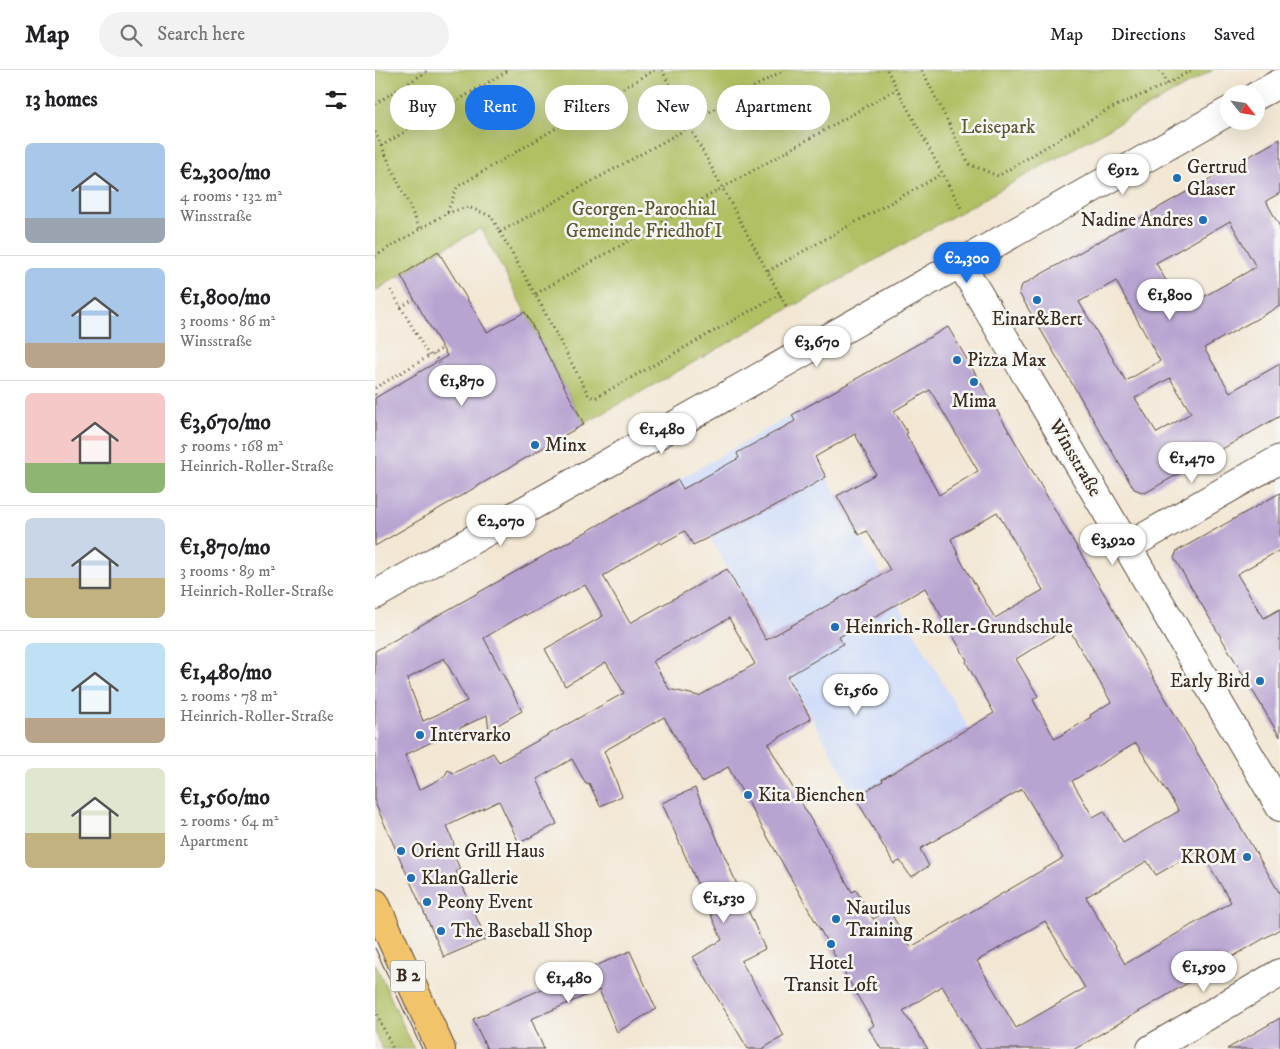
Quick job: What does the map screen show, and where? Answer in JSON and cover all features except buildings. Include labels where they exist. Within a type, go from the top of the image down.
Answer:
[{"type":"main road","name":"B 2","points":[[375,903],[441,1049]]},
{"type":"street","points":[[1265,91],[1280,83]]},
{"type":"street","points":[[375,595],[1220,116]]},
{"type":"street","name":"Winsstraße","points":[[961,264],[1280,807]]},
{"type":"street","points":[[1127,547],[1280,459]]},
{"type":"street","points":[[1151,1049],[1280,973]]},
{"type":"path","points":[[375,104],[429,70]]},
{"type":"path","points":[[381,146],[509,70]]},
{"type":"path","points":[[447,213],[457,187],[654,70]]},
{"type":"path","points":[[662,70],[669,85]]},
{"type":"path","points":[[707,115],[784,70]]},
{"type":"path","points":[[887,70],[961,208]]},
{"type":"path","points":[[922,70],[969,164],[998,176],[1107,110],[1167,84],[1191,70]]},
{"type":"path","points":[[1160,70],[1167,84]]},
{"type":"path","points":[[535,294],[897,89]]},
{"type":"path","points":[[500,232],[680,130]]},
{"type":"path","points":[[692,130],[786,306]]},
{"type":"path","points":[[375,132],[420,229]]},
{"type":"path","points":[[768,271],[942,174]]},
{"type":"path","points":[[375,256],[447,213],[468,207],[491,216],[589,396],[595,398],[780,294]]},
{"type":"path","points":[[391,290],[429,356]]},
{"type":"path","points":[[401,307],[414,299]]},
{"type":"path","points":[[375,388],[443,348]]},
{"type":"path","points":[[434,353],[441,366]]},
{"type":"path","points":[[375,1010],[393,1049]]},
{"type":"shaded area","name":"Heinrich-Roller-Grundschule","points":[[792,415],[973,736],[900,861],[894,864],[678,480]]},
{"type":"green space","name":"Georgen-Parochial Gemeinde Friedhof I","points":[[375,70],[1213,70],[584,424],[481,228],[375,291]]},
{"type":"green space","points":[[375,963],[414,1049],[382,1049],[375,1032]]},
{"type":"tram line","points":[[375,948],[422,1049]]},
{"type":"place","name":"Gertrud Glaser","points":[[1177,178]]},
{"type":"place","name":"Nadine Andres","points":[[1203,220]]},
{"type":"place","name":"Einar&Bert","points":[[1037,300]]},
{"type":"place","name":"Pizza Max","points":[[957,360]]},
{"type":"place","name":"Mima","points":[[974,382]]},
{"type":"place","name":"Minx","points":[[535,445]]},
{"type":"place","name":"Heinrich-Roller-Grundschule","points":[[835,627]]},
{"type":"place","name":"Early Bird","points":[[1260,681]]},
{"type":"place","name":"Intervarko","points":[[420,735]]},
{"type":"place","name":"Kita Bienchen","points":[[748,795]]},
{"type":"place","name":"Orient Grill Haus","points":[[401,851]]},
{"type":"place","name":"KROM","points":[[1247,857]]},
{"type":"place","name":"KlanGallerie","points":[[411,878]]},
{"type":"place","name":"Peony Event","points":[[427,902]]},
{"type":"place","name":"Nautilus Training","points":[[836,919]]},
{"type":"place","name":"The Baseball Shop","points":[[441,931]]},
{"type":"place","name":"Hotel Transit Loft","points":[[831,944]]},
{"type":"park label","name":"Leisepark","points":[[998,127]]}]
